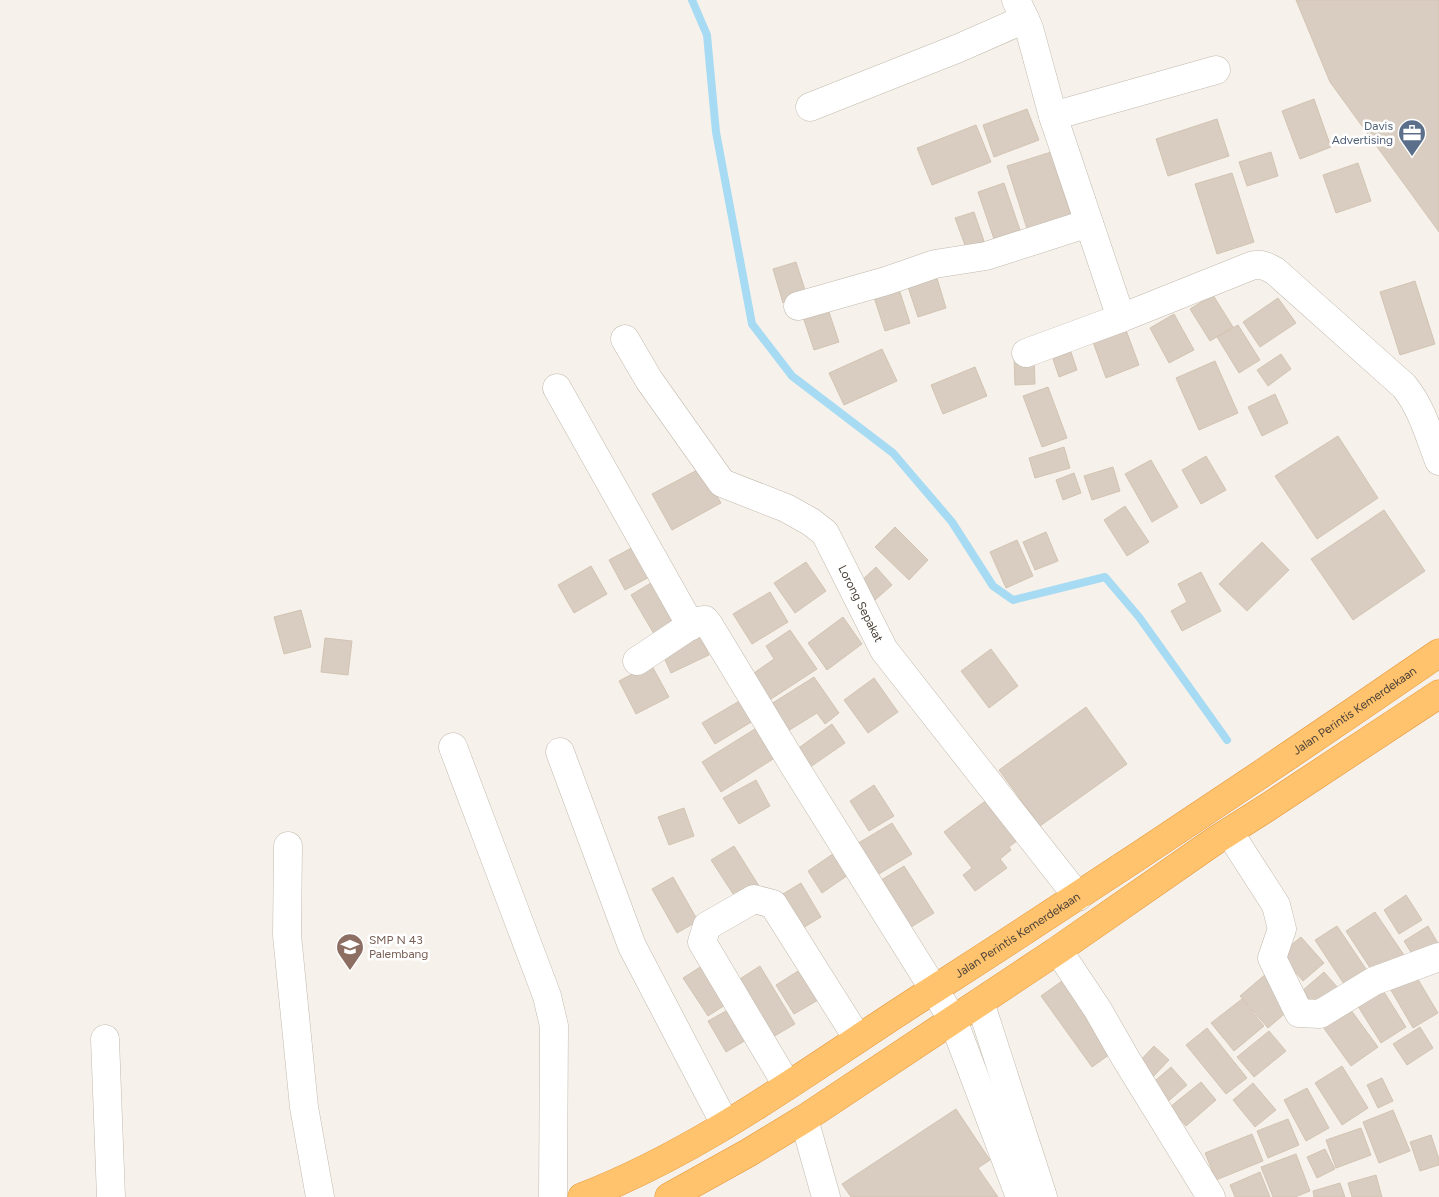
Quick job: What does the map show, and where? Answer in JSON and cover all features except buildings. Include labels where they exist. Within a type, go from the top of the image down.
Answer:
[{"type":"highway","name":"Jalan Perintis Kemerdekaan","points":[[582,1197],[654,1166],[787,1085],[1280,764],[1439,653]]},
{"type":"highway","points":[[669,1197],[740,1158],[804,1119],[1058,950],[1229,832],[1436,702]]},
{"type":"street","points":[[810,107],[959,48],[1021,10],[1053,116],[1121,318]]},
{"type":"street","points":[[1053,116],[1216,70]]},
{"type":"street","points":[[798,306],[886,281],[935,264],[986,256],[1089,223]]},
{"type":"street","points":[[1026,353],[1121,318],[1251,266],[1265,265],[1275,271],[1404,386],[1413,397],[1421,412],[1439,461]]},
{"type":"street","name":"Lorong Sepakat","points":[[626,339],[649,380],[722,483],[786,508],[812,522],[825,533],[884,650],[1078,897]]},
{"type":"street","points":[[558,388],[690,626]]},
{"type":"street","points":[[637,662],[701,619],[710,625],[798,772],[953,1020],[1020,1197]]},
{"type":"street","points":[[453,747],[547,996],[554,1026],[553,1197]]},
{"type":"street","points":[[560,752],[632,946],[725,1124]]},
{"type":"street","points":[[1229,832],[1276,905],[1282,929],[1272,958],[1299,1012],[1320,1014],[1374,981],[1439,957]]},
{"type":"street","points":[[288,846],[287,935],[304,1107],[320,1197]]},
{"type":"street","points":[[787,1085],[702,942],[707,926],[754,899],[773,904],[858,1039]]},
{"type":"street","points":[[1058,950],[1098,1010],[1211,1197]]},
{"type":"street","points":[[980,1002],[1043,1197]]},
{"type":"street","points":[[105,1039],[111,1197]]},
{"type":"street","points":[[804,1119],[826,1197]]},
{"type":"waterway","points":[[692,0],[707,35],[716,132],[752,324],[792,376],[893,453],[952,522],[993,586],[1013,600],[1105,577],[1139,617],[1227,740]]},
{"type":"place","name":"Davis Advertising","points":[[1412,157]]},
{"type":"place","name":"SMP N 43 Palembang","points":[[350,971]]}]
